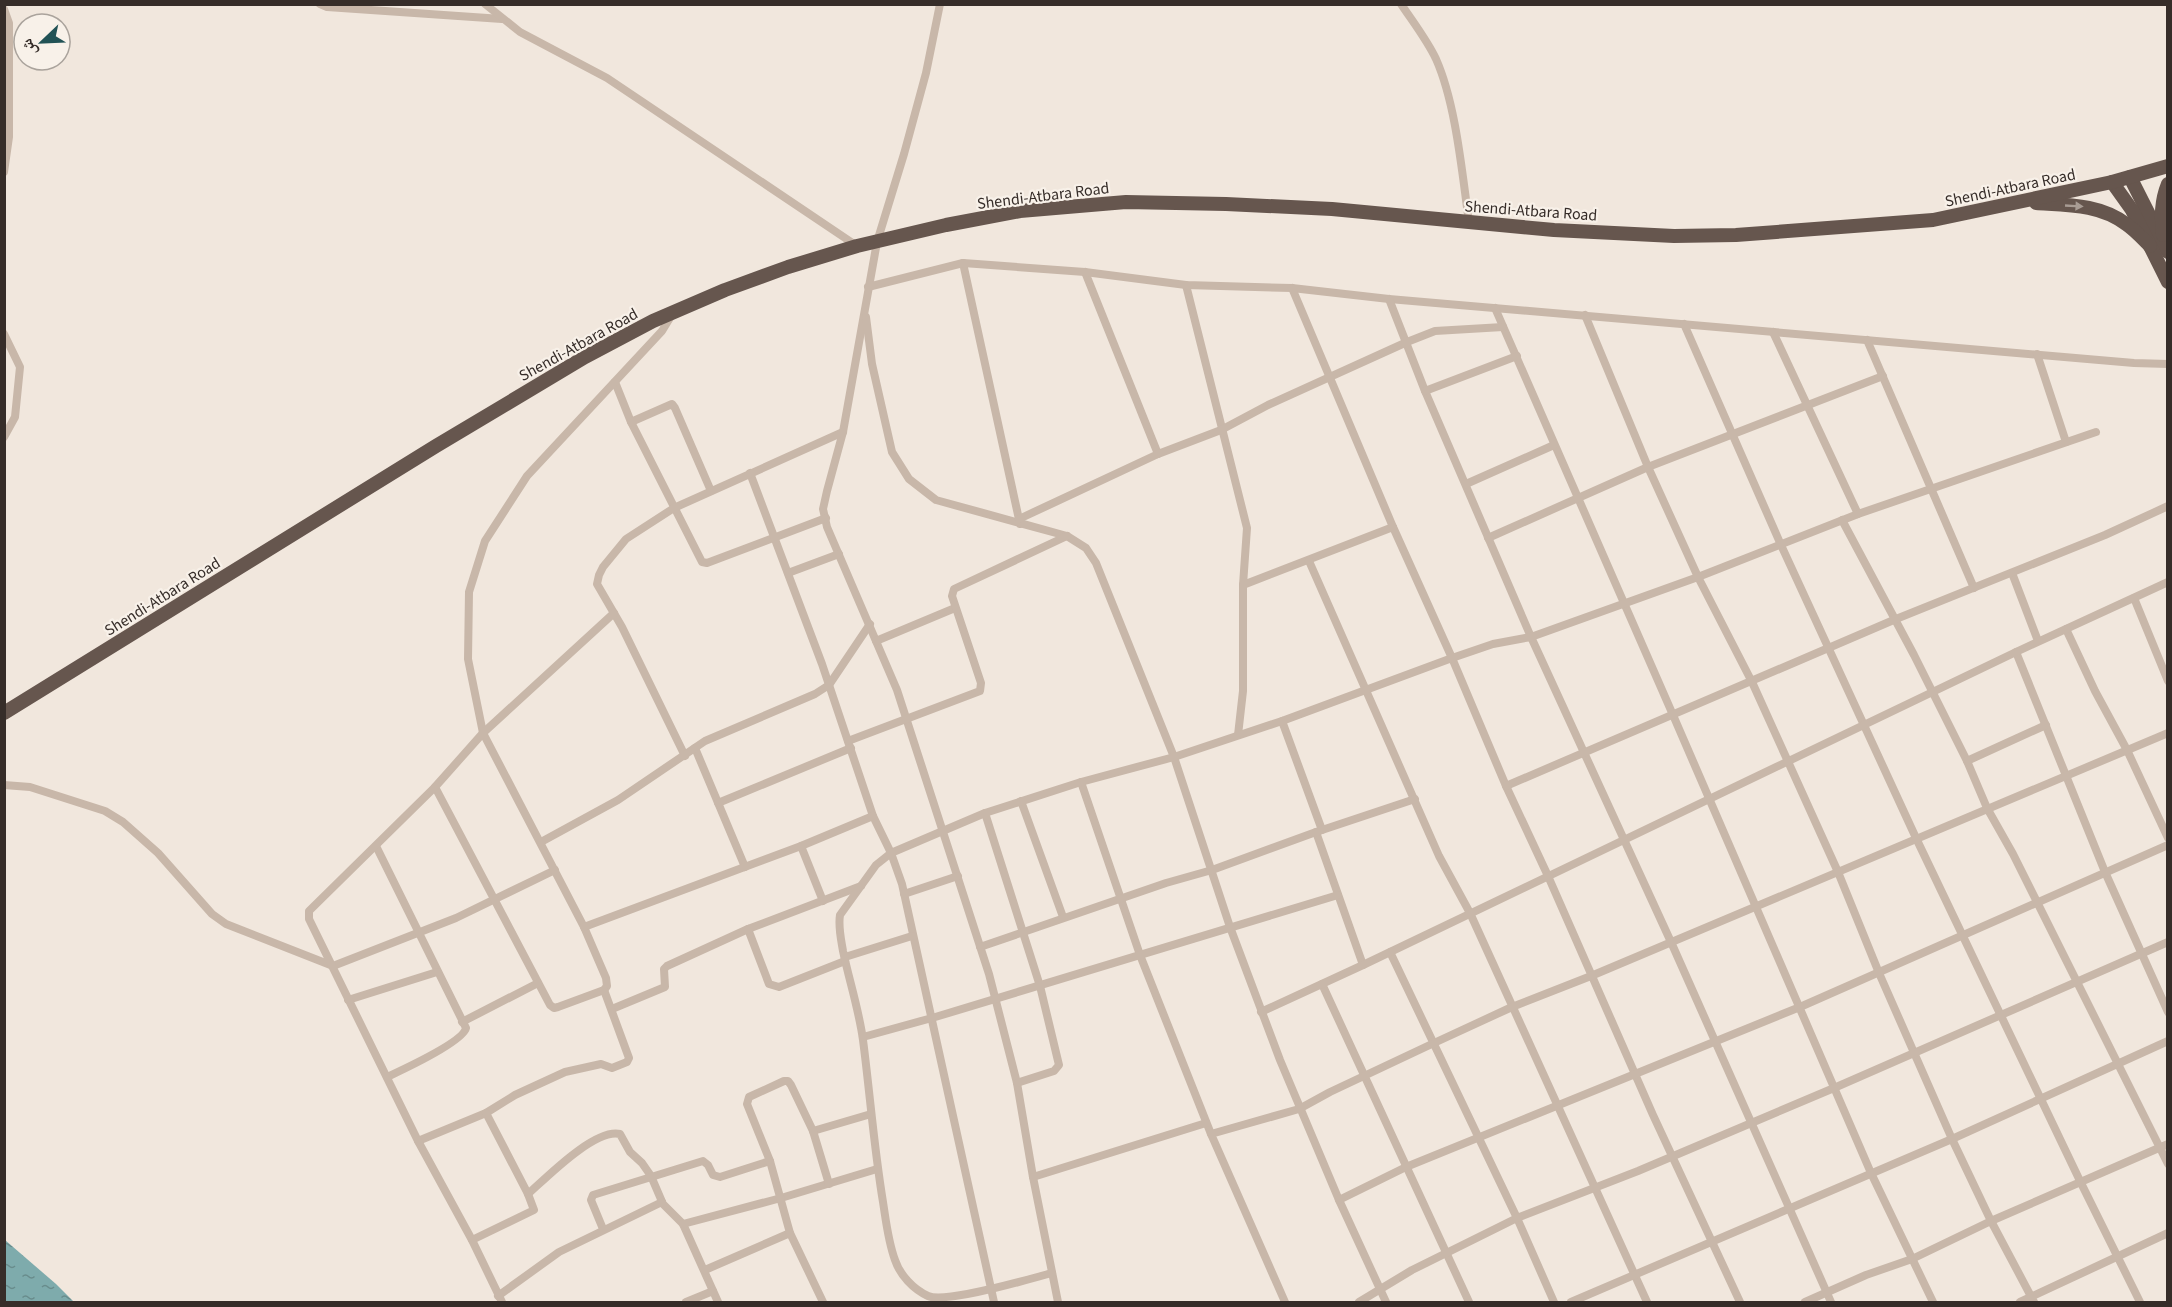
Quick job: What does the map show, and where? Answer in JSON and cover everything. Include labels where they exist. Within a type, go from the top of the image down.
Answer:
[{"type":"highway","name":"Shendi-Atbara Road","points":[[4,713],[510,400],[585,357],[653,321],[725,290],[788,267],[857,246],[946,225],[1020,211],[1126,202],[1320,209],[1554,230],[1737,235],[1933,220],[2112,182],[2168,166]]},
{"type":"highway","points":[[2130,177],[2160,247],[2168,282]]},
{"type":"highway","points":[[2112,182],[2160,247]]},
{"type":"highway","points":[[2160,247],[2164,194],[2168,184]]},
{"type":"highway","points":[[2015,203],[2087,206],[2114,216],[2160,247]]},
{"type":"street","points":[[320,4],[327,7],[502,19]]},
{"type":"street","points":[[485,4],[520,32],[607,78],[857,246]]},
{"type":"street","points":[[940,4],[926,73],[878,242],[843,432],[824,509],[827,527],[870,624],[907,719],[980,947],[1017,1083],[1058,1302]]},
{"type":"street","points":[[1401,4],[1436,59],[1447,94],[1469,222]]},
{"type":"street","points":[[4,9],[9,23],[9,137],[4,172]]},
{"type":"street","points":[[868,287],[963,263],[1085,272],[1186,285],[1292,288],[1389,299],[2168,364]]},
{"type":"street","points":[[963,263],[1020,522]]},
{"type":"street","points":[[1085,272],[1158,454]]},
{"type":"street","points":[[1186,285],[1246,528],[1243,585],[1243,691],[1238,735]]},
{"type":"street","points":[[1292,288],[1393,528],[1452,658],[1506,786],[1672,1157],[1740,1302]]},
{"type":"street","points":[[1389,299],[1425,391],[1531,637],[1671,942],[1831,1302]]},
{"type":"street","points":[[865,306],[872,364],[892,452],[909,479],[936,500],[1067,536],[1086,548],[1096,563],[1174,758],[1230,927],[1299,1109],[1386,1302]]},
{"type":"street","points":[[1495,308],[1871,1173],[1933,1302]]},
{"type":"street","points":[[435,787],[550,1005],[554,1008],[604,990],[607,986],[606,978],[585,927],[483,733],[468,658],[470,592],[485,541],[527,476],[662,332],[673,313]]},
{"type":"street","points":[[1584,315],[1648,467],[1698,577],[1752,682],[1838,872],[1913,1053],[1952,1139],[2032,1300]]},
{"type":"street","points":[[1684,324],[1781,545],[1916,838],[2140,1302]]},
{"type":"street","points":[[1020,522],[1158,454],[1221,430],[1268,405],[1407,342],[1435,331],[1503,327]]},
{"type":"street","points":[[1773,332],[1858,514]]},
{"type":"street","points":[[4,334],[20,367],[15,417],[4,437]]},
{"type":"street","points":[[1867,340],[1974,588]]},
{"type":"street","points":[[2037,354],[2066,442]]},
{"type":"street","points":[[1425,391],[1517,356]]},
{"type":"street","points":[[1488,538],[1648,467],[1883,376]]},
{"type":"street","points":[[615,382],[631,422],[702,562],[706,563],[826,518]]},
{"type":"street","points":[[631,422],[672,404],[711,491]]},
{"type":"street","points":[[685,756],[614,613],[597,584],[603,567],[626,539],[674,508],[843,432]]},
{"type":"street","points":[[1052,1273],[940,1300],[928,1296],[915,1287],[906,1279],[895,1261],[889,1240],[877,1169],[862,1037],[838,923],[840,915],[876,865],[891,853],[985,813],[1081,782],[1174,758],[1493,644],[1531,637],[1698,577],[1858,514],[2096,432]]},
{"type":"street","points":[[1466,484],[1554,445]]},
{"type":"street","points":[[750,472],[829,685],[873,816],[891,853],[904,894],[994,1302]]},
{"type":"street","points":[[1506,786],[1896,619],[2105,535],[2168,506]]},
{"type":"street","points":[[1842,520],[1896,619],[1967,761],[1987,808],[2116,1063],[2163,1145],[2168,1164]]},
{"type":"street","points":[[1243,585],[1393,528]]},
{"type":"street","points":[[718,803],[907,719],[980,691],[981,683],[952,596],[954,590],[1067,536]]},
{"type":"street","points":[[788,573],[839,554]]},
{"type":"street","points":[[1309,561],[1439,856],[1470,913],[1647,1302]]},
{"type":"street","points":[[2012,573],[2038,641]]},
{"type":"street","points":[[1261,1012],[2038,641],[2168,582]]},
{"type":"street","points":[[2133,598],[2168,681]]},
{"type":"street","points":[[876,640],[956,608]]},
{"type":"street","points":[[614,613],[483,733],[435,787],[309,911],[309,920],[418,1141],[472,1240],[500,1299],[559,1252],[662,1202]]},
{"type":"street","points":[[541,842],[618,800],[714,737],[806,699],[829,685],[870,624]]},
{"type":"street","points":[[2066,629],[2168,838]]},
{"type":"street","points":[[2016,652],[2140,953],[2168,1012]]},
{"type":"street","points":[[1282,721],[1363,965]]},
{"type":"street","points":[[1967,761],[2046,724]]},
{"type":"street","points":[[1211,1134],[1299,1109],[1512,1007],[2168,734]]},
{"type":"street","points":[[695,748],[745,867]]},
{"type":"street","points":[[1081,782],[1140,955],[1211,1134],[1285,1302]]},
{"type":"street","points":[[4,785],[30,787],[105,811],[123,822],[158,853],[212,914],[226,924],[333,966],[495,901],[555,870]]},
{"type":"street","points":[[980,947],[1063,917],[1212,870],[1415,799]]},
{"type":"street","points":[[1021,801],[1063,917]]},
{"type":"street","points":[[985,813],[1040,986],[1059,1065],[1054,1071],[1017,1083]]},
{"type":"street","points":[[585,927],[801,846],[873,816]]},
{"type":"street","points":[[1339,1200],[1407,1167],[1800,1007],[2168,845]]},
{"type":"street","points":[[376,846],[466,1028],[463,1035],[428,1057],[387,1077]]},
{"type":"street","points":[[801,846],[823,901]]},
{"type":"street","points":[[904,894],[958,876]]},
{"type":"street","points":[[612,1009],[665,987],[664,969],[666,966],[748,929],[861,886]]},
{"type":"street","points":[[862,1037],[1040,986],[1338,895]]},
{"type":"street","points":[[748,929],[769,984],[773,987],[912,936]]},
{"type":"street","points":[[1359,1302],[1412,1270],[1517,1218],[1672,1157],[2168,942]]},
{"type":"street","points":[[1390,952],[1517,1218],[1554,1302]]},
{"type":"street","points":[[348,1000],[437,972]]},
{"type":"street","points":[[462,1022],[538,983]]},
{"type":"street","points":[[1322,984],[1469,1302]]},
{"type":"street","points":[[418,1141],[486,1113],[514,1095],[565,1072],[601,1064],[612,1068],[627,1062],[629,1058],[604,990]]},
{"type":"street","points":[[1571,1302],[1952,1139],[2168,1041]]},
{"type":"street","points":[[823,1302],[790,1233],[770,1161],[747,1104],[749,1096],[784,1081],[792,1085],[813,1131],[829,1184]]},
{"type":"street","points":[[472,1240],[534,1210],[486,1113]]},
{"type":"street","points":[[813,1131],[871,1114]]},
{"type":"street","points":[[1033,1177],[1206,1122]]},
{"type":"street","points":[[528,1194],[594,1140],[615,1133],[622,1137],[630,1152],[642,1163],[651,1176],[662,1202],[683,1224],[718,1302]]},
{"type":"street","points":[[1804,1302],[1866,1275],[1912,1259],[1991,1221],[2163,1145]]},
{"type":"street","points":[[603,1229],[591,1197],[703,1161],[713,1175],[720,1177],[770,1161]]},
{"type":"street","points":[[683,1224],[877,1169]]},
{"type":"street","points":[[705,1270],[790,1233]]},
{"type":"street","points":[[2020,1302],[2032,1300],[2168,1233]]},
{"type":"street","points":[[686,1302],[713,1292]]},
{"type":"water","points":[[5,1240],[56,1284],[74,1302],[5,1302]]}]
